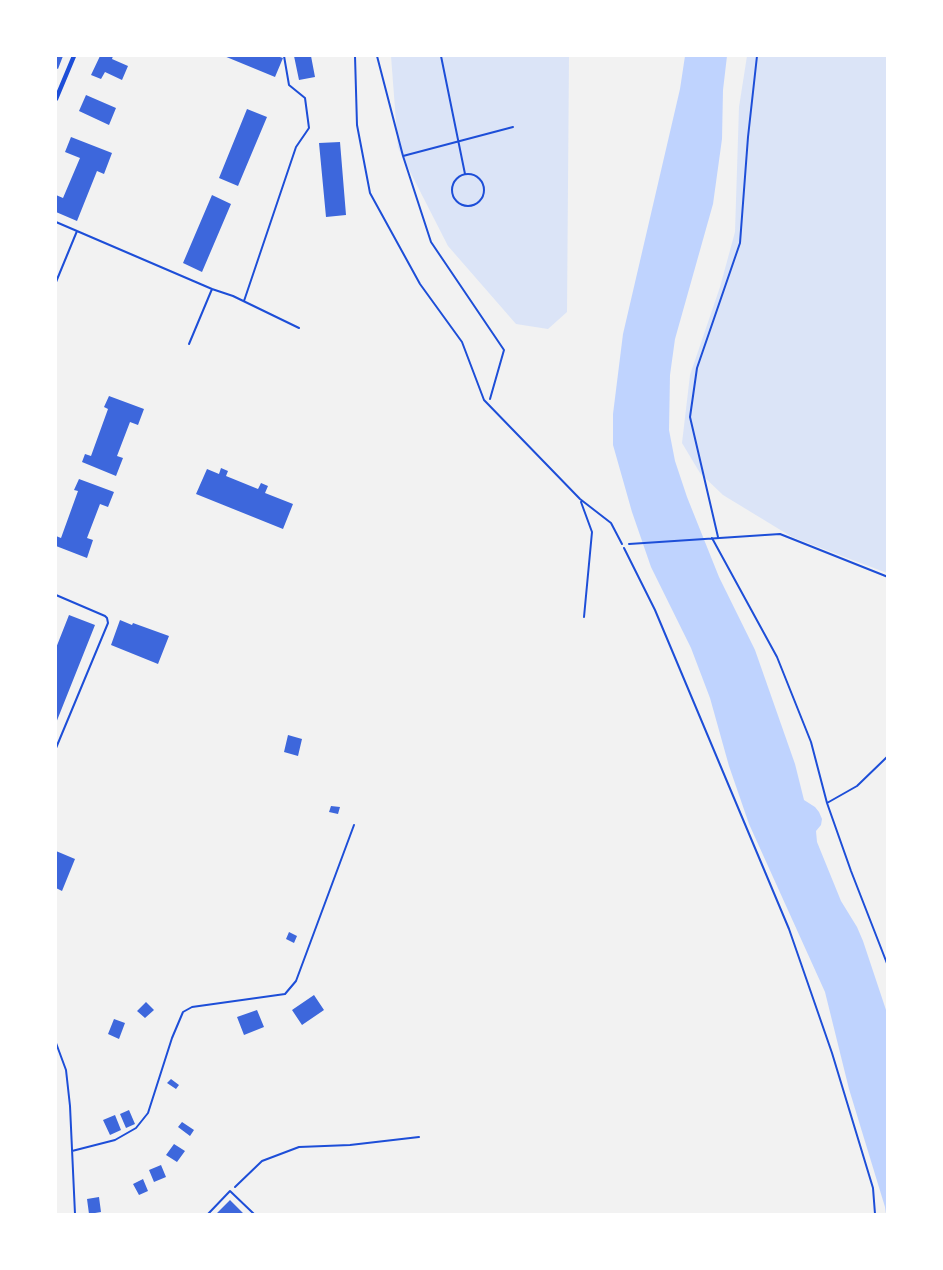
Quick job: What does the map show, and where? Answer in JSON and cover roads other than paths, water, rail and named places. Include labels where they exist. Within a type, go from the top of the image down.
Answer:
[{"type":"street","points":[[56,99],[74,56]]},
{"type":"lane","points":[[244,301],[296,147],[309,128],[305,98],[288,85],[284,56]]},
{"type":"lane","points":[[355,56],[357,125],[370,194],[420,284],[462,342],[484,400],[580,499],[611,523],[622,544]]},
{"type":"lane","points":[[56,222],[244,301],[299,328]]},
{"type":"lane","points":[[56,282],[76,231]]},
{"type":"lane","points":[[189,344],[212,289]]},
{"type":"lane","points":[[580,499],[592,532],[584,616]]},
{"type":"lane","points":[[56,595],[108,618],[108,623],[56,748]]},
{"type":"lane","points":[[72,1151],[115,1140],[136,1128],[148,1113],[172,1038],[183,1012],[202,1005],[285,994],[291,988],[310,948],[354,825]]},
{"type":"lane","points":[[56,1043],[66,1070],[75,1215]]},
{"type":"lane","points":[[208,1215],[231,1191],[254,1215]]},
{"type":"water","points":[[685,56],[727,56],[723,90],[722,139],[713,204],[675,339],[670,375],[669,430],[675,461],[687,497],[719,577],[755,650],[795,764],[804,800],[815,807],[822,819],[816,831],[817,842],[841,901],[863,941],[887,1013],[887,1214],[849,1089],[825,992],[749,824],[729,766],[710,698],[691,648],[651,567],[613,445],[613,414],[623,334],[680,89]]}]
